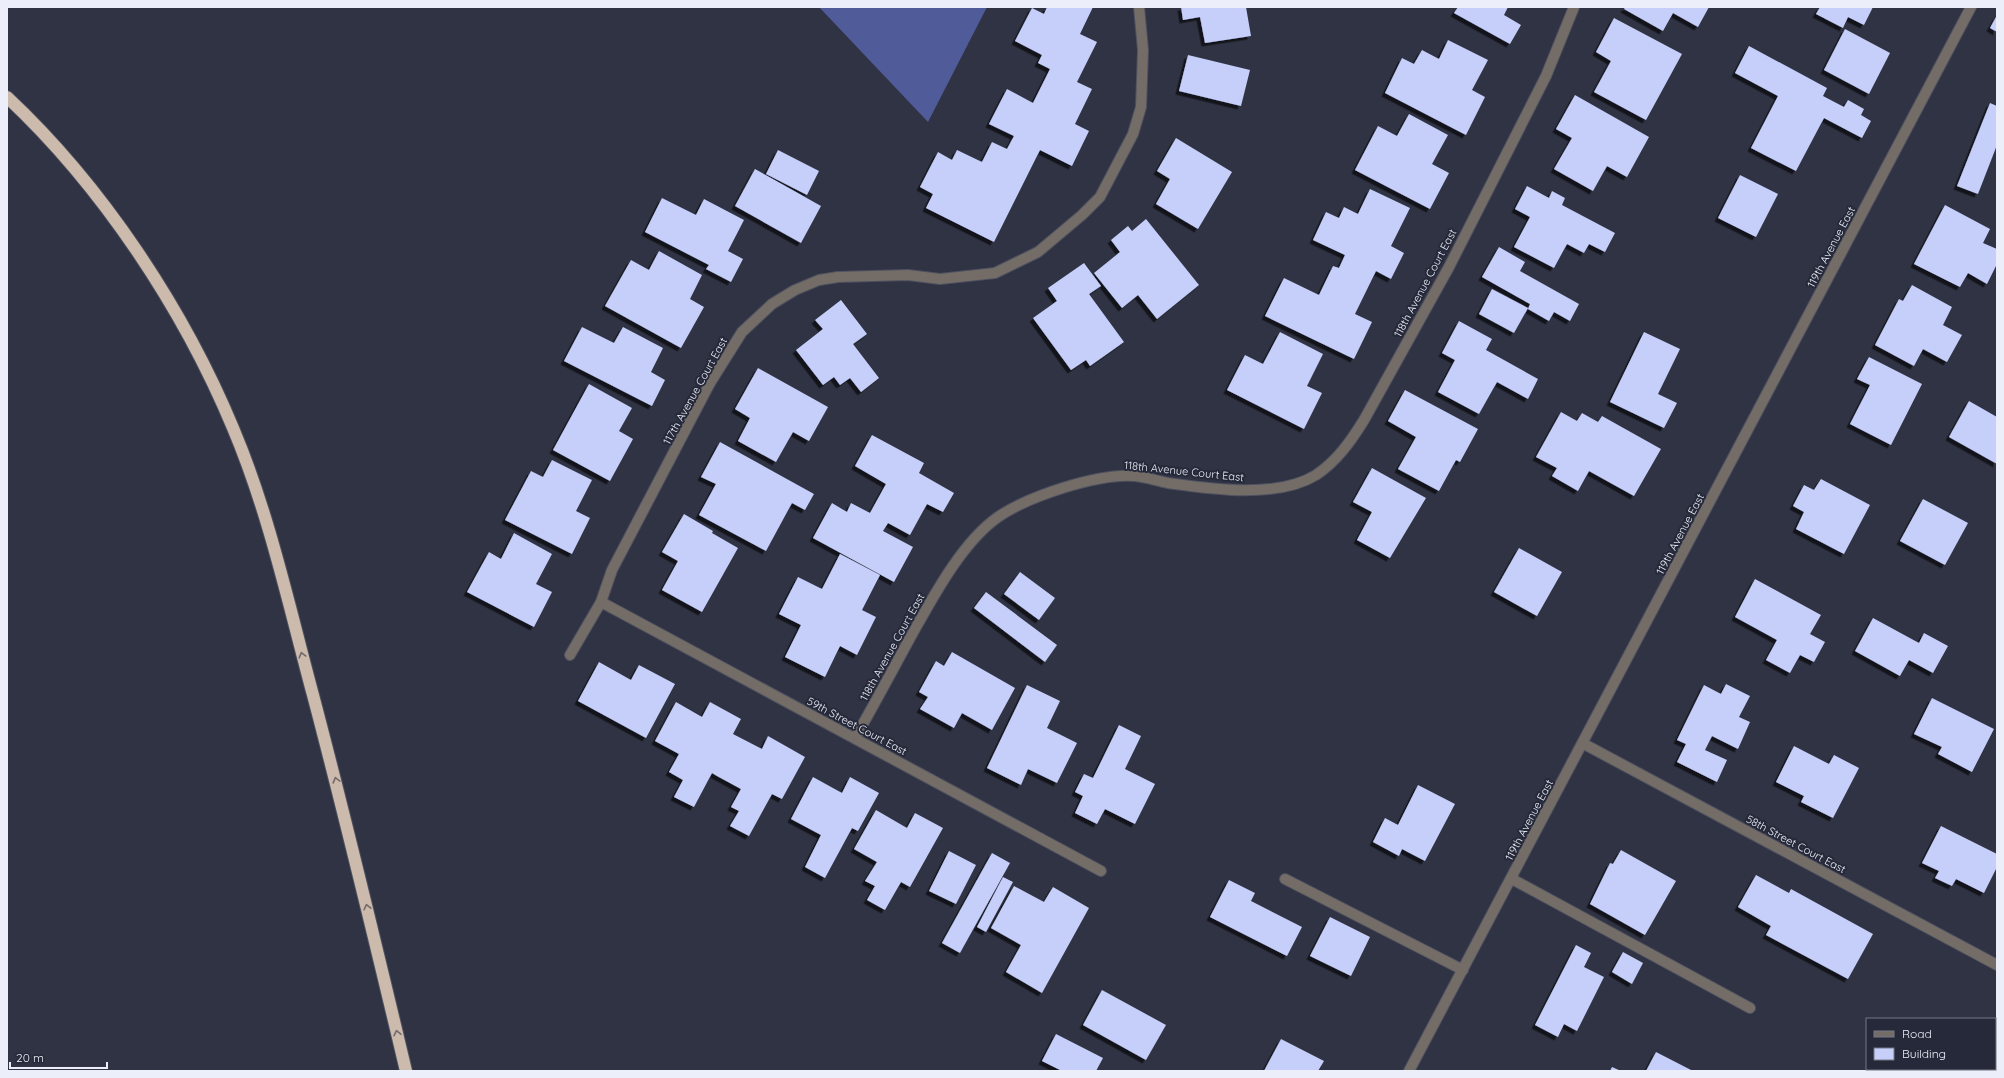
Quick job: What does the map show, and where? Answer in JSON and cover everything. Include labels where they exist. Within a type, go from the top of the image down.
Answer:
[{"type":"highway","points":[[7,97],[44,135],[114,218],[169,302],[197,350],[234,430],[278,561],[350,833],[406,1071]]},
{"type":"street","name":"117th Avenue Court East","points":[[570,655],[601,602],[612,570],[710,384],[742,332],[772,304],[795,290],[813,282],[838,277],[908,275],[940,279],[995,273],[1038,252],[1082,215],[1100,197],[1133,134],[1141,107],[1143,50],[1139,7]]},
{"type":"street","name":"118th Avenue Court East","points":[[855,738],[931,600],[950,571],[978,535],[999,517],[1045,494],[1104,476],[1135,476],[1167,482],[1216,488],[1267,490],[1292,485],[1315,475],[1334,460],[1349,445],[1449,267],[1546,76],[1574,7]]},
{"type":"street","name":"119th Avenue East","points":[[1409,1071],[1584,744],[1971,7]]},
{"type":"street","name":"59th Street Court East","points":[[601,602],[1101,871]]},
{"type":"street","name":"58th Street Court East","points":[[1584,744],[1997,965]]},
{"type":"street","points":[[1285,879],[1463,970]]},
{"type":"street","points":[[1512,879],[1750,1008]]},
{"type":"shaded area","points":[[819,7],[987,7],[928,122]]},
{"type":"building","points":[[1047,7],[1093,7],[1080,34],[1097,42],[1077,82],[1092,89],[1075,124],[1089,131],[1072,166],[1040,150],[994,242],[926,208],[933,194],[920,187],[938,152],[952,160],[957,150],[982,162],[992,142],[1007,149],[1014,136],[989,124],[1007,89],[1033,103],[1050,69],[1038,63],[1042,55],[1015,41],[1032,8],[1044,14]]},
{"type":"building","points":[[1181,7],[1246,7],[1251,36],[1205,43],[1200,17],[1183,20]]},
{"type":"building","points":[[1458,7],[1508,7],[1504,15],[1521,25],[1510,44],[1454,13]]},
{"type":"building","points":[[1625,7],[1709,7],[1698,27],[1673,13],[1663,31],[1624,9]]},
{"type":"building","points":[[1820,7],[1873,7],[1864,25],[1848,17],[1843,28],[1816,14]]},
{"type":"building","points":[[1997,15],[1997,32],[1990,28]]},
{"type":"building","points":[[1614,18],[1682,54],[1646,120],[1594,92],[1611,61],[1596,52]]},
{"type":"building","points":[[1845,29],[1890,53],[1869,94],[1824,70]]},
{"type":"building","points":[[1448,40],[1488,60],[1472,90],[1485,97],[1466,135],[1385,93],[1402,58],[1414,64],[1422,50],[1439,59]]},
{"type":"building","points":[[1749,46],[1827,88],[1823,96],[1844,107],[1848,100],[1864,109],[1861,115],[1871,121],[1862,138],[1824,118],[1796,171],[1751,148],[1778,96],[1735,73]]},
{"type":"building","points":[[1188,55],[1250,70],[1241,106],[1179,91]]},
{"type":"building","points":[[1575,95],[1649,137],[1627,177],[1607,166],[1593,191],[1554,169],[1572,138],[1556,129]]},
{"type":"building","points":[[1990,103],[1997,106],[1997,145],[1978,194],[1957,186]]},
{"type":"building","points":[[1409,114],[1448,135],[1432,164],[1449,173],[1430,209],[1355,170],[1378,126],[1397,136]]},
{"type":"building","points":[[1176,138],[1232,172],[1198,229],[1156,204],[1170,179],[1157,171]]},
{"type":"building","points":[[778,150],[819,171],[807,195],[766,174]]},
{"type":"building","points":[[755,169],[821,206],[801,243],[735,206]]},
{"type":"building","points":[[1740,175],[1778,194],[1756,237],[1718,218]]},
{"type":"building","points":[[1527,186],[1549,198],[1552,191],[1565,198],[1562,205],[1615,233],[1605,252],[1589,244],[1584,253],[1567,244],[1554,268],[1514,247],[1530,217],[1515,209]]},
{"type":"building","points":[[1370,189],[1410,208],[1391,246],[1404,253],[1391,279],[1376,271],[1355,314],[1372,322],[1354,359],[1265,316],[1284,278],[1319,295],[1333,266],[1339,268],[1345,255],[1313,240],[1326,212],[1339,218],[1344,207],[1358,214]]},
{"type":"building","points":[[662,198],[696,215],[704,199],[744,220],[728,251],[743,259],[731,282],[706,269],[709,265],[645,232]]},
{"type":"building","points":[[1945,205],[1990,229],[1983,243],[1997,249],[1997,264],[1987,284],[1968,273],[1960,287],[1914,264]]},
{"type":"building","points":[[1146,219],[1199,285],[1157,319],[1138,295],[1122,308],[1094,273],[1120,252],[1111,240],[1128,226],[1132,231]]},
{"type":"building","points":[[1499,247],[1525,262],[1520,271],[1579,304],[1570,321],[1554,312],[1549,321],[1528,309],[1530,304],[1482,277]]},
{"type":"building","points":[[659,251],[702,275],[690,299],[704,307],[681,348],[605,306],[631,260],[649,270]]},
{"type":"building","points":[[1084,263],[1101,286],[1089,294],[1124,342],[1090,366],[1086,360],[1071,370],[1033,318],[1057,301],[1048,288]]},
{"type":"building","points":[[1912,285],[1952,307],[1943,325],[1962,335],[1947,362],[1923,349],[1914,366],[1875,345],[1899,299],[1903,301]]},
{"type":"building","points":[[1492,289],[1528,308],[1514,333],[1479,314]]},
{"type":"building","points":[[841,300],[867,334],[853,344],[879,378],[861,392],[850,378],[840,385],[834,377],[823,385],[796,350],[823,329],[815,320]]},
{"type":"building","points":[[1459,321],[1492,339],[1486,350],[1538,379],[1528,399],[1497,382],[1479,414],[1438,392],[1455,360],[1442,353]]},
{"type":"building","points":[[582,327],[614,343],[623,327],[663,348],[651,372],[665,380],[652,406],[564,361]]},
{"type":"building","points":[[1280,332],[1323,354],[1307,386],[1322,393],[1304,429],[1227,390],[1245,355],[1263,364]]},
{"type":"building","points":[[1644,332],[1680,349],[1658,394],[1677,403],[1664,428],[1610,402]]},
{"type":"building","points":[[1869,357],[1922,384],[1891,445],[1850,424],[1870,385],[1857,379]]},
{"type":"building","points":[[758,368],[828,407],[809,441],[793,432],[776,462],[738,441],[750,418],[735,409]]},
{"type":"building","points":[[589,384],[632,408],[619,431],[633,439],[610,481],[553,450]]},
{"type":"building","points":[[1405,390],[1478,429],[1460,462],[1456,460],[1439,491],[1398,469],[1416,437],[1388,421]]},
{"type":"building","points":[[1969,401],[1997,417],[1997,464],[1949,437]]},
{"type":"building","points":[[1561,412],[1577,421],[1582,413],[1598,422],[1602,416],[1661,449],[1634,496],[1589,471],[1578,491],[1552,476],[1557,468],[1536,457]]},
{"type":"building","points":[[872,435],[924,463],[919,473],[954,493],[943,512],[927,504],[910,535],[888,523],[883,531],[913,547],[894,582],[813,538],[832,503],[847,512],[851,503],[870,513],[886,484],[855,466]]},
{"type":"building","points":[[720,442],[814,494],[805,510],[792,503],[766,551],[699,515],[716,484],[701,477]]},
{"type":"building","points":[[552,460],[592,480],[576,511],[590,518],[572,554],[505,520],[531,471],[543,477]]},
{"type":"building","points":[[1372,468],[1426,498],[1390,558],[1357,540],[1372,512],[1353,502]]},
{"type":"building","points":[[1821,479],[1870,505],[1844,554],[1796,529],[1804,512],[1793,506],[1804,485],[1814,490]]},
{"type":"building","points":[[1923,499],[1968,523],[1945,565],[1900,541]]},
{"type":"building","points":[[684,514],[738,548],[702,612],[662,590],[678,561],[662,552]]},
{"type":"building","points":[[514,533],[552,554],[536,584],[552,592],[534,627],[467,592],[489,552],[501,559]]},
{"type":"building","points":[[1519,548],[1562,572],[1537,616],[1494,592]]},
{"type":"building","points":[[840,554],[880,575],[862,610],[876,617],[857,655],[840,646],[825,677],[785,657],[801,625],[779,614],[798,577],[822,589]]},
{"type":"building","points":[[1020,572],[1055,598],[1039,620],[1004,594]]},
{"type":"building","points":[[1755,579],[1821,615],[1810,634],[1825,642],[1814,662],[1800,655],[1790,673],[1766,660],[1777,640],[1735,617]]},
{"type":"building","points":[[986,592],[1057,645],[1045,662],[974,608]]},
{"type":"building","points":[[1873,618],[1919,643],[1924,633],[1948,646],[1933,673],[1909,660],[1900,676],[1855,651]]},
{"type":"building","points":[[952,652],[1015,688],[992,730],[962,713],[954,728],[920,709],[928,697],[919,692],[936,661],[944,666]]},
{"type":"building","points":[[599,662],[631,680],[639,665],[675,684],[646,738],[578,701]]},
{"type":"building","points":[[1726,684],[1750,696],[1739,717],[1750,722],[1738,749],[1712,736],[1705,750],[1727,760],[1717,782],[1677,762],[1686,744],[1677,740],[1704,685],[1721,694]]},
{"type":"building","points":[[1027,685],[1060,701],[1047,728],[1077,743],[1057,783],[1028,769],[1021,785],[987,768]]},
{"type":"building","points":[[1932,698],[1994,729],[1972,772],[1938,754],[1942,747],[1914,734]]},
{"type":"building","points":[[676,702],[702,717],[710,702],[741,719],[733,734],[762,749],[768,736],[805,757],[782,799],[772,794],[749,836],[730,826],[739,811],[731,807],[741,789],[712,773],[694,807],[674,797],[683,780],[669,772],[679,754],[655,741]]},
{"type":"building","points":[[1119,725],[1141,736],[1125,769],[1155,784],[1135,824],[1105,809],[1097,824],[1075,813],[1083,796],[1075,792],[1084,774],[1093,778]]},
{"type":"building","points":[[1794,746],[1829,764],[1834,755],[1859,768],[1833,818],[1801,802],[1804,796],[1776,782]]},
{"type":"building","points":[[813,777],[842,793],[850,777],[879,793],[858,831],[852,828],[825,878],[805,867],[821,835],[791,819]]},
{"type":"building","points":[[1418,785],[1455,804],[1425,861],[1402,849],[1399,856],[1373,842],[1385,818],[1398,825]]},
{"type":"building","points":[[876,810],[907,828],[915,813],[943,828],[910,887],[901,882],[885,910],[867,900],[875,886],[865,881],[877,862],[854,849]]},
{"type":"building","points":[[1941,826],[1997,854],[1997,867],[1984,893],[1956,879],[1952,886],[1935,878],[1939,871],[1922,863]]},
{"type":"building","points":[[1621,850],[1676,881],[1645,935],[1590,904],[1610,863],[1613,864]]},
{"type":"building","points":[[949,851],[976,865],[956,904],[929,891]]},
{"type":"building","points":[[992,853],[1010,863],[960,953],[942,943]]},
{"type":"building","points":[[1756,875],[1789,893],[1791,889],[1873,934],[1848,979],[1766,935],[1771,926],[1738,907]]},
{"type":"building","points":[[1003,877],[1013,882],[986,932],[977,927]]},
{"type":"building","points":[[1229,880],[1255,893],[1251,901],[1302,927],[1287,956],[1210,917]]},
{"type":"building","points":[[1014,886],[1044,902],[1053,887],[1089,908],[1042,993],[1006,972],[1021,945],[991,928]]},
{"type":"building","points":[[1330,917],[1370,937],[1351,976],[1310,956]]},
{"type":"building","points":[[1576,945],[1591,953],[1584,967],[1604,977],[1577,1031],[1564,1024],[1558,1037],[1535,1025]]},
{"type":"building","points":[[1623,952],[1643,963],[1632,984],[1612,972]]},
{"type":"building","points":[[1102,990],[1166,1025],[1146,1060],[1083,1025]]},
{"type":"building","points":[[1056,1034],[1103,1058],[1096,1071],[1062,1071],[1042,1061]]},
{"type":"building","points":[[1281,1039],[1324,1061],[1318,1071],[1264,1071]]},
{"type":"building","points":[[1656,1052],[1693,1071],[1646,1071]]},
{"type":"building","points":[[1612,1067],[1621,1071],[1610,1071]]}]
